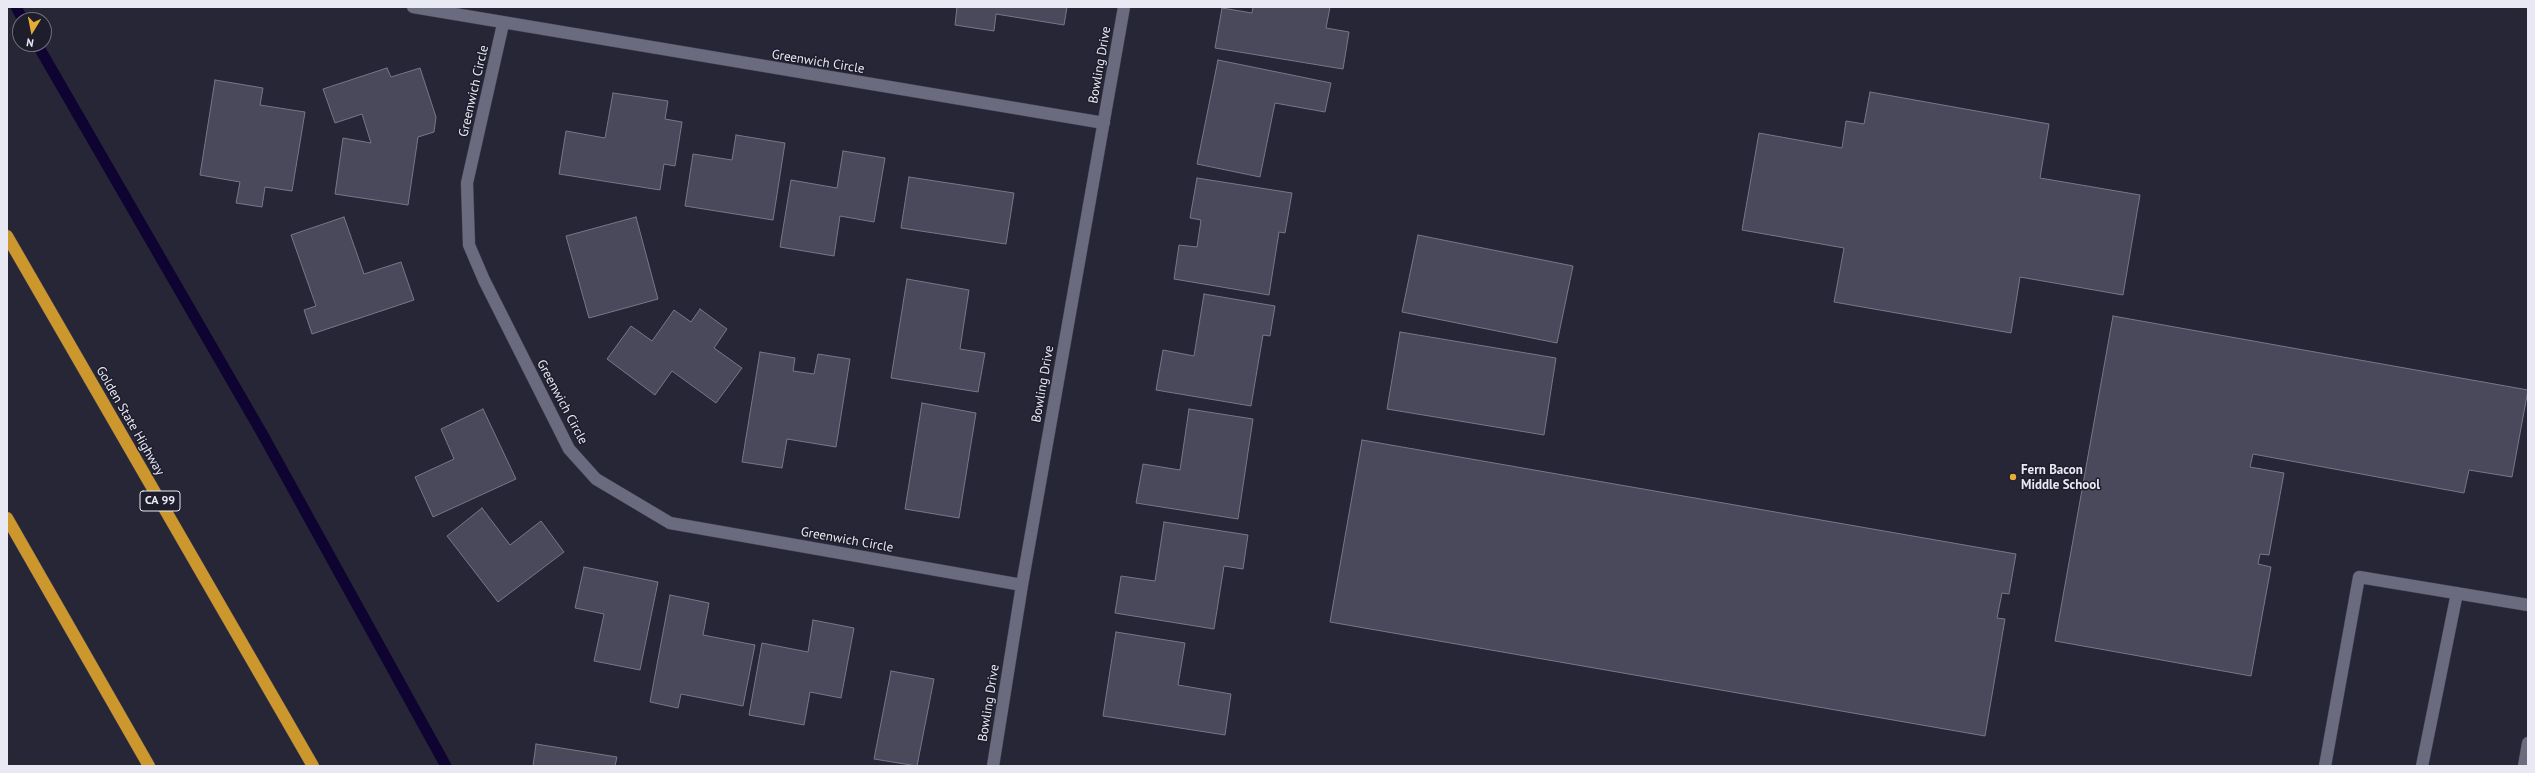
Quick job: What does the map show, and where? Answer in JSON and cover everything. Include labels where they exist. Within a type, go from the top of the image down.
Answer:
[{"type":"highway","name":"Golden State Highway","points":[[7,236],[313,766]]},
{"type":"highway","points":[[7,518],[148,766]]},
{"type":"street","name":"Greenwich Circle","points":[[413,7],[503,24],[1104,123]]},
{"type":"street","name":"Bowling Drive","points":[[993,766],[1022,585],[1124,7]]},
{"type":"street","name":"Greenwich Circle","points":[[503,24],[467,183],[469,245],[484,280],[569,450],[596,478],[670,523],[1022,585]]},
{"type":"street","points":[[2325,766],[2359,577],[2528,605]]},
{"type":"street","points":[[2422,766],[2457,593]]},
{"type":"street","points":[[2524,766],[2528,743]]},
{"type":"building","points":[[957,7],[1067,7],[1064,25],[996,14],[994,31],[955,25]]},
{"type":"building","points":[[1253,7],[1330,7],[1326,28],[1349,32],[1343,69],[1215,48],[1222,8],[1252,13]]},
{"type":"building","points":[[1218,60],[1331,83],[1325,112],[1275,103],[1260,177],[1197,164]]},
{"type":"building","points":[[387,68],[391,77],[420,68],[436,117],[434,132],[418,137],[408,205],[335,194],[343,138],[371,143],[362,114],[335,123],[323,89]]},
{"type":"building","points":[[215,80],[263,88],[260,105],[305,112],[292,191],[265,187],[262,207],[236,203],[240,182],[200,175]]},
{"type":"building","points":[[1870,92],[2049,124],[2040,178],[2140,195],[2123,295],[2020,277],[2011,333],[1834,302],[1844,248],[1742,230],[1759,133],[1842,148],[1846,121],[1864,124]]},
{"type":"building","points":[[613,93],[668,101],[665,119],[682,122],[675,166],[664,164],[660,190],[559,174],[566,131],[605,138]]},
{"type":"building","points":[[736,135],[785,143],[773,220],[685,206],[693,154],[732,160]]},
{"type":"building","points":[[843,151],[885,158],[874,222],[840,216],[834,256],[780,247],[791,180],[837,188]]},
{"type":"building","points":[[909,177],[1014,193],[1006,244],[901,228]]},
{"type":"building","points":[[1197,178],[1292,193],[1285,233],[1279,232],[1269,295],[1174,279],[1179,245],[1197,247],[1201,220],[1190,218]]},
{"type":"building","points":[[344,217],[364,274],[401,262],[414,300],[312,334],[304,310],[316,306],[291,235]]},
{"type":"building","points":[[636,217],[658,299],[589,318],[566,236]]},
{"type":"building","points":[[1418,235],[1573,266],[1557,343],[1402,312]]},
{"type":"building","points":[[907,279],[969,290],[960,349],[985,353],[978,392],[891,378]]},
{"type":"building","points":[[1204,294],[1275,306],[1270,336],[1263,335],[1251,406],[1156,390],[1163,350],[1194,356]]},
{"type":"building","points":[[700,309],[727,329],[714,348],[742,368],[716,403],[672,371],[655,395],[607,359],[631,326],[652,341],[674,310],[691,322]]},
{"type":"building","points":[[2113,316],[2528,390],[2512,477],[2469,470],[2464,493],[2253,454],[2250,467],[2284,473],[2269,555],[2260,554],[2258,564],[2271,567],[2251,676],[2055,641]]},
{"type":"building","points":[[1400,332],[1556,358],[1544,435],[1387,409]]},
{"type":"building","points":[[760,352],[795,358],[793,371],[814,374],[818,354],[850,359],[836,447],[787,439],[782,468],[742,462]]},
{"type":"building","points":[[922,403],[976,413],[959,518],[905,509]]},
{"type":"building","points":[[483,409],[516,479],[433,517],[415,477],[454,459],[441,429]]},
{"type":"building","points":[[1189,409],[1253,419],[1238,519],[1136,503],[1143,464],[1180,470]]},
{"type":"building","points":[[1362,440],[2016,554],[2009,594],[2002,593],[1997,618],[2005,619],[1985,736],[1330,622]]},
{"type":"building","points":[[482,508],[510,545],[541,521],[564,552],[498,602],[447,536]]},
{"type":"building","points":[[1164,522],[1248,535],[1243,569],[1224,566],[1214,629],[1115,613],[1121,576],[1155,581]]},
{"type":"building","points":[[584,567],[658,582],[640,670],[594,661],[604,614],[575,608]]},
{"type":"building","points":[[670,595],[709,603],[703,635],[755,645],[743,706],[681,694],[678,708],[650,702]]},
{"type":"building","points":[[813,620],[854,628],[841,698],[810,692],[804,725],[749,715],[762,643],[808,652]]},
{"type":"building","points":[[1116,632],[1185,643],[1178,685],[1231,694],[1225,735],[1103,716]]},
{"type":"building","points":[[891,671],[934,679],[917,766],[874,759]]},
{"type":"building","points":[[536,744],[617,757],[615,766],[533,766]]},
{"type":"waterway","points":[[16,7],[19,12]]},
{"type":"waterway","points":[[42,52],[263,435],[446,766]]},
{"type":"place","name":"Fern Bacon Middle School","points":[[2013,477]]}]
